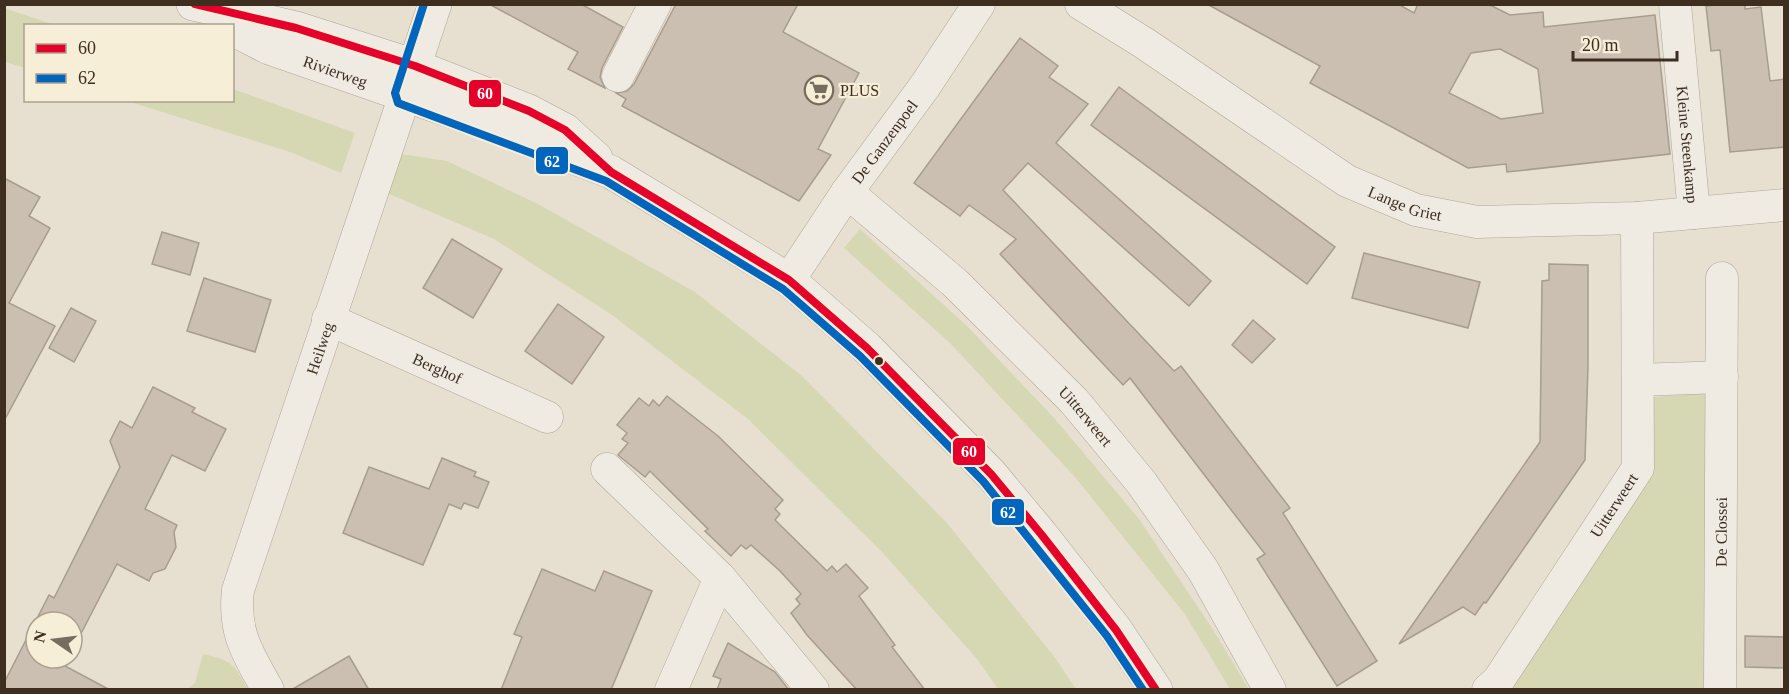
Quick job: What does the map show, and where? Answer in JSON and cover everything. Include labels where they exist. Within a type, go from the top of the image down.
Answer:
[{"type":"street","points":[[185,4],[221,24]]},
{"type":"street","name":"Rivierweg","points":[[193,4],[296,28],[410,81]]},
{"type":"street","name":"Heilweg","points":[[268,690],[237,625],[238,590],[435,4]]},
{"type":"street","points":[[618,76],[655,4]]},
{"type":"street","name":"De Ganzenpoel","points":[[789,280],[847,192],[925,86],[979,4]]},
{"type":"street","name":"Lange Griet","points":[[1081,4],[1144,43],[1347,181],[1416,210],[1477,222],[1637,218],[1785,205]]},
{"type":"street","name":"Kleine Steenkamp","points":[[1675,4],[1694,213]]},
{"type":"street","name":"Rivierweg","points":[[234,30],[269,48],[410,81],[538,116],[565,130],[611,172],[789,280],[867,348],[991,474],[1116,630],[1156,690]]},
{"type":"street","name":"Uitterweert","points":[[847,192],[955,283],[1074,401],[1141,483],[1203,570],[1270,690]]},
{"type":"street","name":"Uitterweert","points":[[1488,690],[1498,681],[1638,468],[1637,218]]},
{"type":"street","name":"De Clossei","points":[[1720,690],[1722,278]]},
{"type":"street","name":"Berghof","points":[[328,319],[546,417]]},
{"type":"street","points":[[1638,380],[1722,377]]},
{"type":"street","points":[[607,469],[720,578],[813,690]]},
{"type":"street","points":[[671,690],[720,578]]},
{"type":"green space","points":[[4,8],[52,24],[24,24],[24,68],[5,62]]},
{"type":"green space","points":[[234,89],[355,133],[341,173],[290,152],[130,102],[234,102]]},
{"type":"green space","points":[[401,154],[447,161],[538,204],[695,292],[802,376],[947,523],[1056,659],[1076,689],[998,689],[977,659],[883,553],[748,419],[612,315],[494,239],[387,193]]},
{"type":"green space","points":[[860,229],[967,326],[1055,419],[1139,519],[1210,625],[1249,689],[1230,689],[1184,613],[1075,477],[950,343],[844,248]]},
{"type":"green space","points":[[1708,393],[1706,689],[1509,690],[1650,472],[1654,397]]},
{"type":"green space","points":[[203,654],[231,664],[248,689],[187,689],[195,683]]},
{"type":"building","points":[[489,4],[581,4],[623,27],[602,68],[600,77],[605,88],[568,69],[578,52]]},
{"type":"building","points":[[676,4],[798,4],[783,32],[859,73],[818,149],[831,155],[799,201],[622,106],[626,99],[616,93],[627,91],[634,84]]},
{"type":"building","points":[[1207,4],[1398,4],[1414,13],[1418,4],[1488,4],[1510,15],[1543,12],[1544,27],[1655,15],[1670,154],[1507,172],[1506,164],[1468,168],[1310,83],[1320,66]],"holes":[[[1500,49],[1538,69],[1543,113],[1501,119],[1449,93],[1471,53]]]},
{"type":"building","points":[[1745,4],[1745,9],[1761,7],[1770,81],[1785,79],[1785,147],[1730,152],[1720,50],[1711,51],[1706,6]]},
{"type":"building","points":[[1020,38],[1058,66],[1049,77],[1088,104],[1056,143],[1211,281],[1189,306],[1028,163],[1003,190],[1174,371],[1181,366],[1290,508],[1283,513],[1377,661],[1337,686],[1257,559],[1265,554],[1130,378],[1123,385],[1000,254],[1016,239],[969,205],[960,216],[914,183]]},
{"type":"building","points":[[1119,87],[1335,247],[1307,284],[1091,125]]},
{"type":"building","points":[[4,178],[40,197],[29,216],[50,228],[9,303],[55,326],[4,421]]},
{"type":"building","points":[[162,232],[199,243],[190,275],[152,264]]},
{"type":"building","points":[[452,239],[502,269],[473,318],[423,288]]},
{"type":"building","points":[[1364,253],[1480,282],[1468,328],[1352,298]]},
{"type":"building","points":[[1549,264],[1588,265],[1585,460],[1486,603],[1484,602],[1475,615],[1463,607],[1399,644],[1540,442],[1542,281],[1549,280]]},
{"type":"building","points":[[204,278],[271,300],[255,352],[187,331]]},
{"type":"building","points":[[558,304],[604,337],[572,384],[525,351]]},
{"type":"building","points":[[71,308],[96,321],[74,362],[49,348]]},
{"type":"building","points":[[1253,320],[1275,339],[1252,363],[1232,345]]},
{"type":"building","points":[[153,387],[195,408],[192,412],[226,429],[205,471],[172,455],[145,509],[177,525],[174,532],[176,547],[165,569],[153,573],[149,581],[117,564],[84,628],[84,610],[41,610],[49,595],[54,598],[120,467],[110,441],[120,421],[132,428]]},
{"type":"building","points":[[667,396],[718,436],[783,500],[775,509],[780,514],[775,520],[827,571],[832,566],[837,572],[846,564],[868,588],[859,596],[895,645],[892,647],[925,690],[857,690],[807,635],[791,613],[800,604],[796,599],[801,594],[780,571],[751,545],[746,549],[741,545],[731,556],[705,531],[708,529],[650,471],[645,477],[618,455],[628,443],[622,439],[627,433],[617,425],[639,398],[649,406],[653,400],[659,406]]},
{"type":"building","points":[[442,458],[476,472],[474,476],[489,482],[478,508],[464,503],[461,509],[449,504],[423,565],[343,533],[369,467],[429,489]]},
{"type":"building","points":[[542,569],[595,591],[604,571],[652,591],[611,690],[501,690],[522,637],[514,634]]},
{"type":"building","points":[[1745,636],[1785,637],[1785,668],[1745,667]]},
{"type":"building","points":[[728,643],[775,672],[789,690],[717,690],[721,679],[713,676]]},
{"type":"building","points":[[24,644],[24,670],[72,670],[110,690],[4,690],[4,683]]},
{"type":"building","points":[[349,656],[369,690],[291,690]]},
{"type":"transit line","name":"60","points":[[195,4],[296,28],[415,66],[529,111],[565,130],[611,172],[789,280],[867,348],[991,474],[1116,630],[1156,690]]},
{"type":"transit line","name":"62","points":[[424,4],[395,93],[398,103],[606,181],[783,289],[860,356],[983,481],[1107,636],[1143,690]]},
{"type":"place","name":"PLUS","points":[[819,90]]}]
